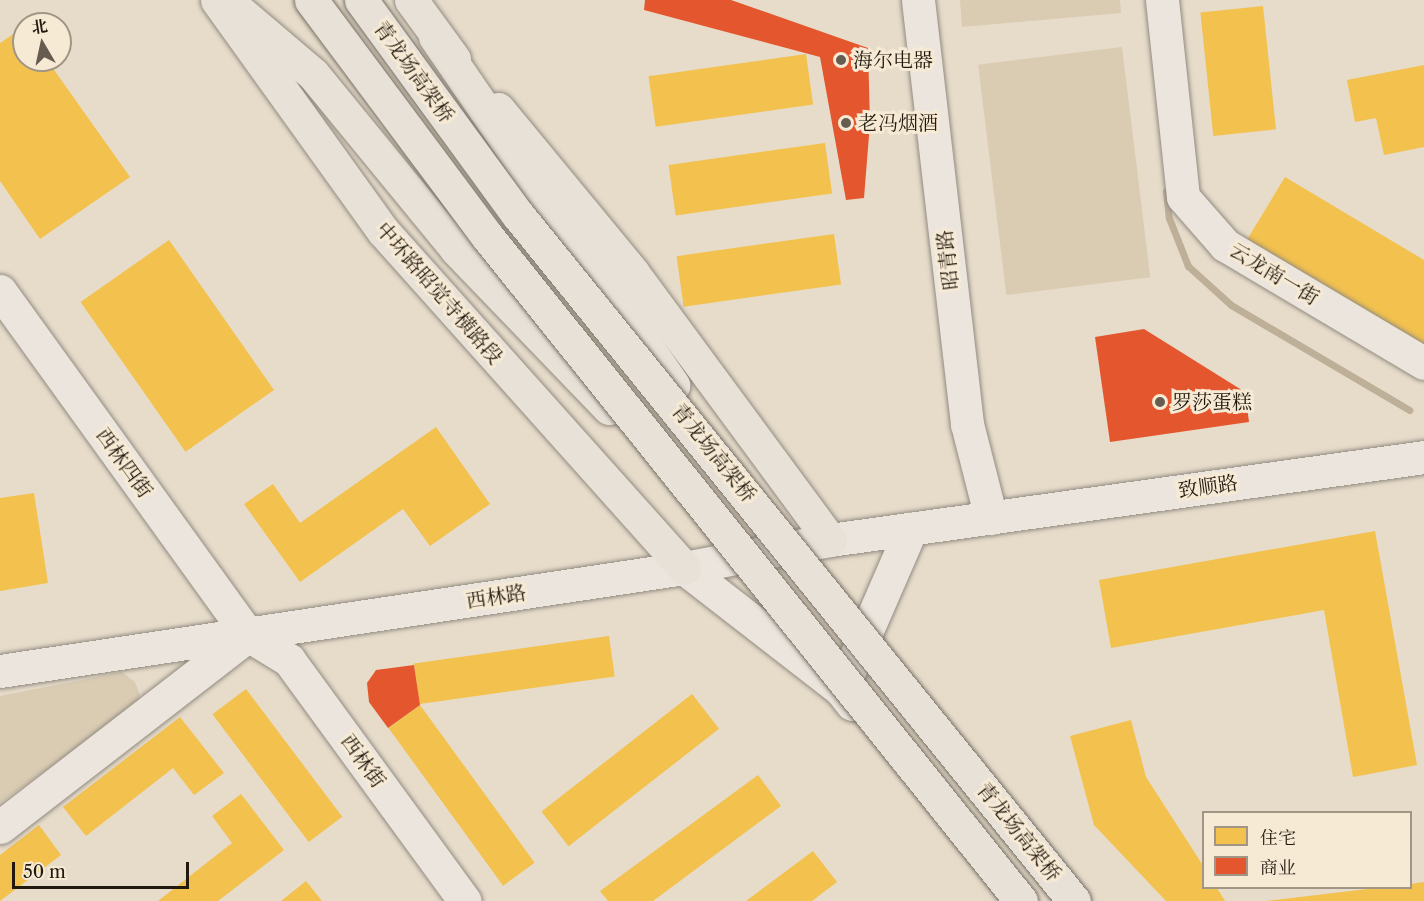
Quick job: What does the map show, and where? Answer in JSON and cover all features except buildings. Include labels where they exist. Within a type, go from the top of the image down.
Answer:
[{"type":"main road","name":"中环路昭觉寺横路段","points":[[217,0],[383,231],[684,568]]},
{"type":"main road","points":[[226,0],[313,74],[456,249],[706,508]]},
{"type":"main road","name":"青龙场高架桥","points":[[311,0],[487,236],[1021,901]]},
{"type":"main road","name":"青龙场高架桥","points":[[361,0],[518,215],[743,488],[1074,901]]},
{"type":"main road","points":[[411,0],[523,168],[743,488]]},
{"type":"main road","points":[[435,37],[542,159],[633,273],[830,540]]},
{"type":"street","name":"昭青路","points":[[918,0],[967,424],[991,518]]},
{"type":"street","name":"云龙南一街","points":[[1162,0],[1184,197],[1224,246],[1424,363]]},
{"type":"street","name":"西林四街","points":[[0,291],[248,635]]},
{"type":"street","name":"致顺路","points":[[991,518],[1424,456]]},
{"type":"street","name":"西林路","points":[[0,671],[684,568],[830,540],[991,518]]},
{"type":"street","points":[[841,690],[911,529]]},
{"type":"street","points":[[684,568],[841,690],[1012,901]]},
{"type":"street","points":[[0,827],[248,635]]},
{"type":"street","name":"西林街","points":[[248,635],[289,660],[465,901]]},
{"type":"shaded area","points":[[960,0],[1120,0],[1121,13],[962,27]]},
{"type":"shaded area","points":[[1122,47],[1150,277],[1006,295],[978,65]]},
{"type":"shaded area","points":[[122,672],[135,682],[140,695],[137,705],[0,803],[0,696]]},
{"type":"waterway","points":[[1166,191],[1169,218],[1188,266],[1231,305],[1409,410]]},
{"type":"place","name":"海尔电器","points":[[841,60]]},
{"type":"place","name":"老冯烟酒","points":[[846,123]]},
{"type":"place","name":"罗莎蛋糕","points":[[1160,402]]}]
